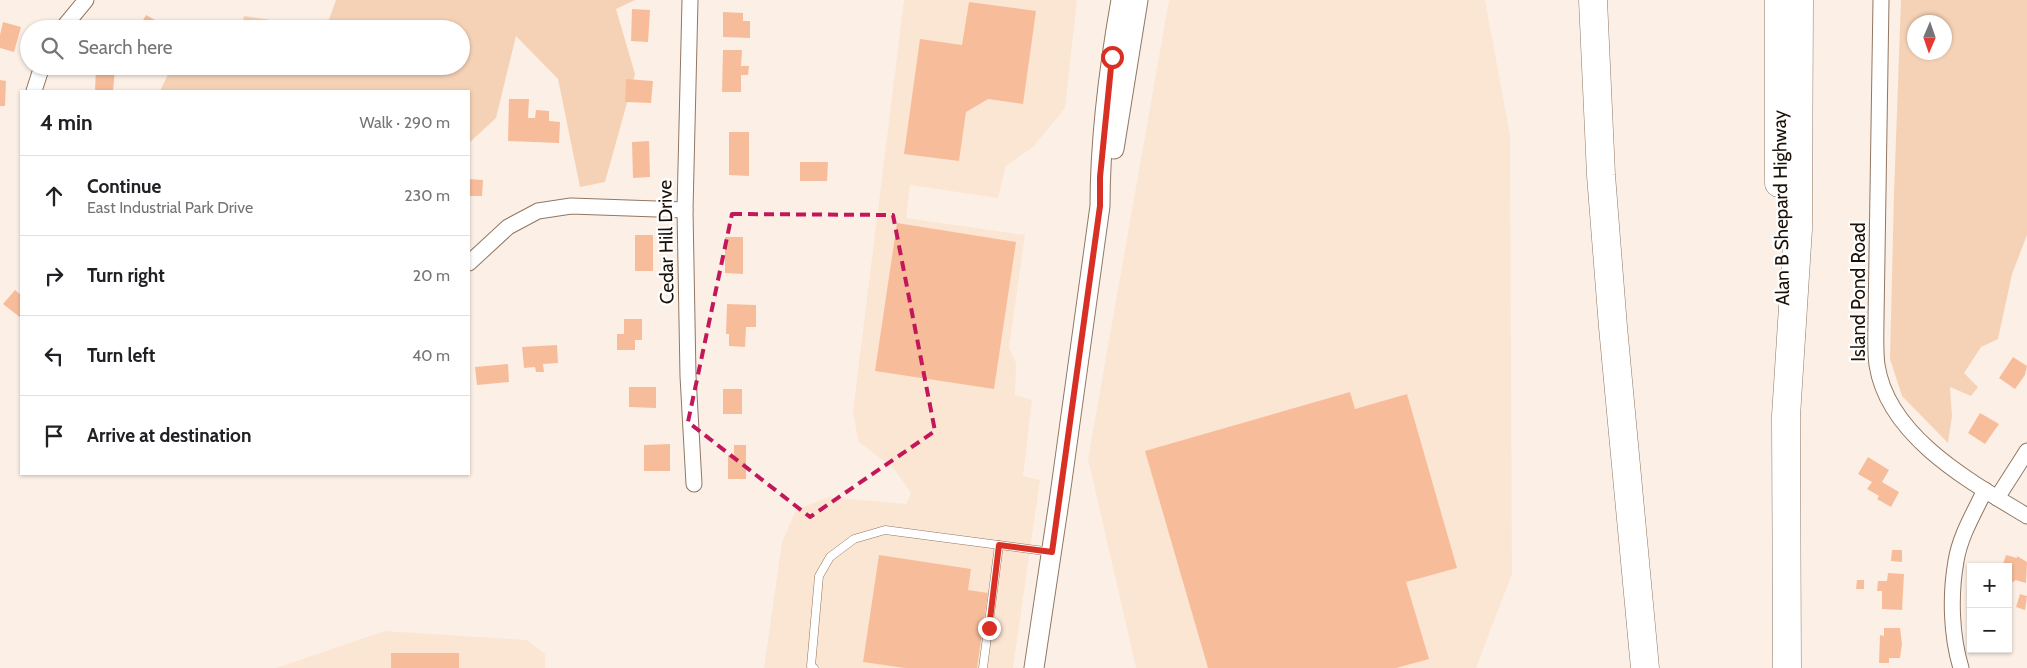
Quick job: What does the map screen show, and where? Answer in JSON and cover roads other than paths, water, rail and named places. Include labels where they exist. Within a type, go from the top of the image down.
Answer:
[{"type":"highway","points":[[1577,0],[1601,175]]},
{"type":"highway","points":[[1593,0],[1601,175],[1613,327],[1645,668]]},
{"type":"highway","name":"Alan B Shepard Highway","points":[[1779,0],[1780,203],[1786,416]]},
{"type":"highway","points":[[1787,668],[1786,416],[1798,229],[1799,0]]},
{"type":"street","points":[[69,20],[86,0]]},
{"type":"street","name":"Cedar Hill Drive","points":[[690,0],[685,210],[688,376],[694,484]]},
{"type":"street","points":[[1034,668],[1100,206],[1100,177],[1107,102],[1121,0]]},
{"type":"street","points":[[1100,206],[1109,176],[1138,0]]},
{"type":"street","name":"Island Pond Road","points":[[1881,0],[1876,319],[1877,366],[1891,402],[1912,434],[1946,464],[2027,516]]},
{"type":"street","points":[[34,90],[39,75]]},
{"type":"street","points":[[470,262],[508,226],[538,211],[571,206],[685,210]]},
{"type":"street","points":[[1961,668],[1954,626],[1953,591],[1956,561],[1969,522],[2027,451]]},
{"type":"lane","points":[[814,668],[811,666],[819,576],[830,557],[854,538],[885,530],[1052,552]]},
{"type":"lane","points":[[983,668],[999,545]]}]
